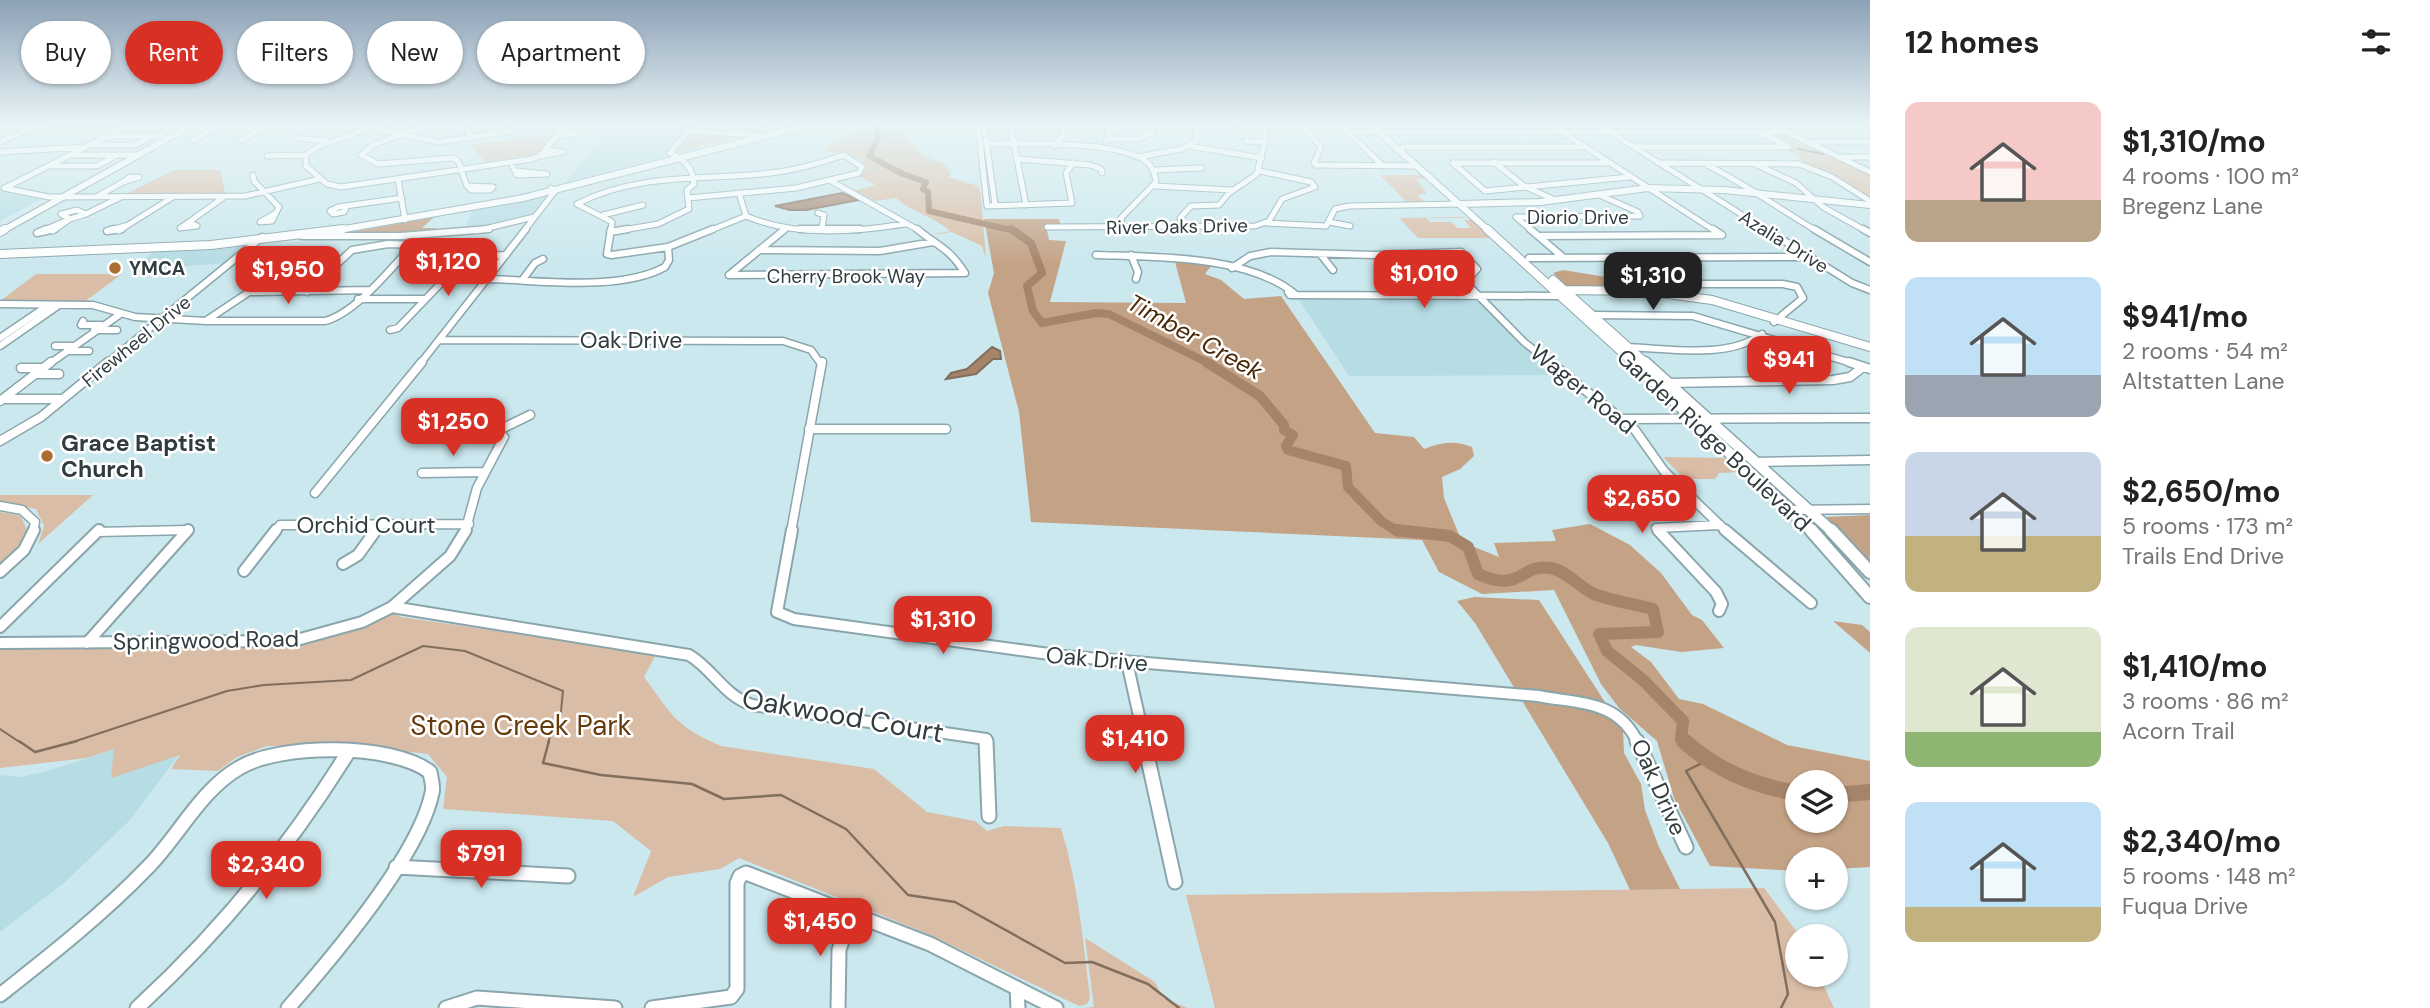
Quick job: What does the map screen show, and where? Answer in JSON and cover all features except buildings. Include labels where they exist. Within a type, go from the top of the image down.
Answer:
[{"type":"main road","points":[[0,225],[99,171]]},
{"type":"main road","points":[[0,232],[110,171]]},
{"type":"main road","points":[[0,248],[173,247],[320,236],[553,190],[625,171]]},
{"type":"main road","points":[[1423,171],[1464,204],[1555,200],[1648,188],[1699,189],[1870,203]]},
{"type":"main road","points":[[1429,171],[1464,204]]},
{"type":"main road","name":"Garden Ridge Boulevard","points":[[1464,204],[1502,243],[1593,316],[1811,510],[1870,572]]},
{"type":"main road","name":"Garden Ridge Boulevard","points":[[1464,204],[1528,258],[1614,347],[1790,510],[1865,592]]},
{"type":"main road","points":[[0,254],[261,239],[408,218]]},
{"type":"main road","points":[[173,247],[201,242]]},
{"type":"main road","points":[[1502,243],[1528,258]]},
{"type":"main road","points":[[1562,293],[1646,291],[1693,296],[1870,347]]},
{"type":"main road","points":[[1562,293],[1674,299],[1776,320],[1870,353]]},
{"type":"street","points":[[2,188],[37,171]]},
{"type":"street","points":[[311,171],[334,187],[453,171]]},
{"type":"street","points":[[460,171],[467,186]]},
{"type":"street","points":[[610,232],[633,230],[669,220],[689,209],[687,190],[694,184],[692,171]]},
{"type":"street","points":[[781,171],[636,184],[589,196],[577,204],[603,215],[612,222],[607,252],[611,255],[668,247],[746,216],[785,229],[881,228],[905,224]]},
{"type":"street","points":[[688,198],[831,181],[862,171]]},
{"type":"street","points":[[985,171],[987,206],[1072,203],[1074,195],[1067,171]]},
{"type":"street","points":[[989,171],[995,205]]},
{"type":"street","points":[[1020,171],[1026,205]]},
{"type":"street","points":[[1122,227],[1121,218],[1154,186],[1154,171]]},
{"type":"street","points":[[1182,227],[1180,218],[1191,206],[1219,205],[1232,190],[1259,171]]},
{"type":"street","name":"River Oaks Drive","points":[[1047,227],[1246,227],[1266,223],[1282,199],[1315,185],[1259,171]]},
{"type":"street","points":[[1462,171],[1485,191],[1529,189],[1583,180],[1630,177]]},
{"type":"street","points":[[1506,171],[1529,189],[1555,200]]},
{"type":"street","points":[[1539,236],[1722,235],[1621,171]]},
{"type":"street","name":"Azalia Drive","points":[[1672,171],[1810,257],[1867,289]]},
{"type":"street","points":[[1720,171],[1746,184],[1755,193],[1870,262]]},
{"type":"street","points":[[1771,171],[1796,183],[1830,211],[1870,233]]},
{"type":"street","points":[[1818,171],[1832,177],[1870,203]]},
{"type":"street","points":[[515,172],[546,172],[547,174],[517,175],[515,172]]},
{"type":"street","points":[[253,175],[279,207],[276,213]]},
{"type":"street","points":[[2,188],[27,195],[52,197],[226,196],[320,179]]},
{"type":"street","points":[[398,179],[408,218]]},
{"type":"street","points":[[97,197],[123,181]]},
{"type":"street","points":[[831,181],[868,199],[888,215],[915,227],[933,242]]},
{"type":"street","points":[[1154,186],[1232,190]]},
{"type":"street","points":[[315,493],[440,340],[553,190]]},
{"type":"street","points":[[739,193],[746,216]]},
{"type":"street","name":"Diorio Drive","points":[[1539,236],[1517,217],[1640,216],[1628,207],[1594,193]]},
{"type":"street","points":[[189,222],[226,196]]},
{"type":"street","points":[[70,219],[51,232],[37,233],[48,226],[70,219],[88,215],[122,197]]},
{"type":"street","points":[[128,225],[175,197]]},
{"type":"street","points":[[346,206],[402,198]]},
{"type":"street","points":[[1266,223],[1320,227],[1329,222],[1335,209],[1349,206],[1464,204]]},
{"type":"street","points":[[603,215],[643,205]]},
{"type":"street","points":[[70,219],[62,213],[76,210],[88,215]]},
{"type":"street","points":[[818,213],[824,215],[822,228]]},
{"type":"street","points":[[320,236],[474,231],[503,227],[534,216]]},
{"type":"street","points":[[1329,222],[1350,226]]},
{"type":"street","points":[[759,250],[785,229]]},
{"type":"street","points":[[1539,236],[1564,258]]},
{"type":"street","name":"Firewheel Drive","points":[[0,443],[21,435],[40,421],[41,417],[62,399],[261,239]]},
{"type":"street","points":[[759,250],[880,251],[933,242]]},
{"type":"street","name":"Cherry Brook Way","points":[[759,250],[729,275],[963,275],[955,253],[933,242]]},
{"type":"street","points":[[0,304],[104,306],[119,315],[206,321],[333,319],[371,290],[412,244],[388,244],[352,250],[307,292]]},
{"type":"street","points":[[487,279],[644,278],[666,266],[670,259],[668,247]]},
{"type":"street","points":[[1232,268],[1250,256],[1266,253],[1321,255],[1461,252],[1477,269],[1465,282],[1477,294]]},
{"type":"street","points":[[1394,254],[1412,273]]},
{"type":"street","points":[[390,330],[398,328],[467,256],[506,255]]},
{"type":"street","points":[[1096,255],[1181,256],[1278,279],[1292,293],[1562,293]]},
{"type":"street","points":[[1131,255],[1138,272],[1136,279]]},
{"type":"street","points":[[1321,255],[1333,270]]},
{"type":"street","points":[[1528,258],[1810,257]]},
{"type":"street","points":[[523,279],[535,263],[543,259]]},
{"type":"street","points":[[1693,296],[1691,286],[1695,284],[1793,285],[1801,291],[1802,298],[1776,320]]},
{"type":"street","points":[[206,321],[244,293],[371,290]]},
{"type":"street","name":"Wager Road","points":[[1477,294],[1524,342],[1623,419],[1644,440],[1650,455],[1664,471],[1720,525],[1811,603]]},
{"type":"street","points":[[358,299],[425,299]]},
{"type":"street","points":[[0,338],[48,305]]},
{"type":"street","points":[[0,346],[59,305]]},
{"type":"street","points":[[1,398],[101,325],[119,315]]},
{"type":"street","points":[[1593,316],[1682,315],[1762,334],[1866,368]]},
{"type":"street","points":[[83,321],[81,325],[101,325]]},
{"type":"street","points":[[94,330],[117,330]]},
{"type":"street","points":[[1614,347],[1733,347],[1754,343],[1762,334]]},
{"type":"street","name":"Oak Drive","points":[[440,340],[783,341],[811,350],[822,361],[777,612],[794,619],[999,649],[1538,696],[1614,713],[1625,720],[1634,732],[1686,847]]},
{"type":"street","points":[[55,346],[89,351]]},
{"type":"street","points":[[21,368],[44,368]]},
{"type":"street","points":[[1668,383],[1833,380],[1850,377],[1866,368]]},
{"type":"street","points":[[36,374],[59,374]]},
{"type":"street","points":[[1,398],[62,399]]},
{"type":"street","points":[[454,423],[483,424],[499,430],[530,415]]},
{"type":"street","points":[[1623,419],[1870,418]]},
{"type":"street","points":[[808,429],[946,429]]},
{"type":"street","name":"Springwood Road","points":[[0,643],[293,641],[337,631],[393,607],[450,556],[469,524],[477,488],[502,444],[504,436],[499,430]]},
{"type":"street","points":[[1756,462],[1870,460]]},
{"type":"street","points":[[422,473],[485,472]]},
{"type":"street","points":[[0,506],[22,510],[35,522],[35,532],[29,544],[0,572]]},
{"type":"street","points":[[1790,510],[1870,509]]},
{"type":"street","name":"Orchid Court","points":[[244,571],[281,525],[469,524]]},
{"type":"street","points":[[343,564],[358,555],[380,525]]},
{"type":"street","points":[[1719,611],[1722,604],[1716,592],[1656,528],[1720,525]]},
{"type":"street","points":[[0,627],[99,530],[188,530],[87,643]]},
{"type":"street","name":"Oakwood Court","points":[[393,607],[408,612],[690,655],[700,661],[723,692],[733,699],[752,705],[986,739],[989,816]]},
{"type":"street","points":[[1127,662],[1175,882]]},
{"type":"street","points":[[0,995],[128,888],[187,823],[209,793],[233,772],[276,753],[347,754],[416,761],[431,772],[435,788],[433,801],[421,826],[346,939],[289,1008]]},
{"type":"street","points":[[137,1008],[201,948],[284,853],[347,754]]},
{"type":"street","points":[[396,867],[568,876]]},
{"type":"street","points":[[652,1008],[731,997],[737,989],[737,883],[740,876],[753,874],[930,944],[1056,1008]]},
{"type":"street","points":[[838,1008],[839,950],[852,912]]},
{"type":"street","points":[[1017,988],[1018,1008]]},
{"type":"street","points":[[446,1008],[477,998],[615,1008]]},
{"type":"shaded area","points":[[574,171],[609,171],[566,182]]},
{"type":"shaded area","points":[[0,191],[12,194],[41,199],[0,221]]},
{"type":"shaded area","points":[[842,193],[859,200],[806,210],[775,206]]},
{"type":"shaded area","points":[[548,194],[530,217],[464,231],[472,211]]},
{"type":"shaded area","points":[[434,217],[422,228],[436,228],[434,232],[332,236]]},
{"type":"shaded area","points":[[984,219],[1059,219],[1060,224],[1042,228],[1047,230],[1049,240],[1066,241],[1050,302],[1186,303],[1174,258],[1212,265],[1205,274],[1221,280],[1244,299],[1281,296],[1375,433],[1414,437],[1424,449],[1448,443],[1472,447],[1474,456],[1460,469],[1442,477],[1444,498],[1462,542],[1499,557],[1494,543],[1556,541],[1552,530],[1590,524],[1630,545],[1661,573],[1692,615],[1702,620],[1724,648],[1681,652],[1636,645],[1631,647],[1651,662],[1679,699],[1703,704],[1787,745],[1870,761],[1870,867],[1848,868],[1848,847],[1785,847],[1785,870],[1710,866],[1674,798],[1657,741],[1619,708],[1601,684],[1554,590],[1482,594],[1439,572],[1422,540],[1031,522],[1019,412],[988,293],[994,273]]},
{"type":"shaded area","points":[[249,245],[227,263],[131,270],[156,250]]},
{"type":"shaded area","points":[[1563,270],[1606,277],[1624,272],[1639,273],[1652,286],[1573,288],[1566,286],[1553,273]]},
{"type":"shaded area","points":[[1298,298],[1474,298],[1559,375],[1349,376]]},
{"type":"shaded area","points":[[992,347],[1000,351],[1001,359],[993,359],[976,374],[946,379],[951,373],[967,369]]},
{"type":"shaded area","points":[[1870,515],[1870,562],[1826,517]]},
{"type":"shaded area","points":[[1474,597],[1539,600],[1623,730],[1624,753],[1641,784],[1645,810],[1659,847],[1680,889],[1630,890],[1608,843],[1475,623],[1457,601]]},
{"type":"shaded area","points":[[1833,621],[1862,625],[1870,632],[1870,653]]},
{"type":"shaded area","points":[[205,720],[129,821],[65,882],[0,932],[0,775],[20,777],[48,771]]},
{"type":"green space","points":[[172,171],[220,171],[225,193],[126,194]]},
{"type":"green space","points":[[864,171],[949,171],[949,177],[978,186],[981,194],[986,259],[982,246],[952,232],[931,235],[950,231],[896,198],[875,201],[855,191],[875,185],[858,175]]},
{"type":"green space","points":[[1815,171],[1862,171],[1870,175],[1870,200]]},
{"type":"green space","points":[[1380,175],[1425,175],[1426,178],[1416,179],[1427,194],[1417,195],[1426,203],[1409,204]]},
{"type":"green space","points":[[1463,217],[1466,218],[1426,218],[1430,222],[1451,222],[1458,228],[1471,228],[1464,220],[1473,220],[1492,238],[1418,238],[1399,218]]},
{"type":"green space","points":[[36,274],[122,274],[84,302],[0,301]]},
{"type":"green space","points":[[1663,457],[1724,458],[1740,472],[1719,473],[1715,479],[1685,479]]},
{"type":"green space","points":[[0,495],[93,495],[38,544],[44,526],[36,509],[0,503]]},
{"type":"green space","points":[[0,512],[21,516],[29,535],[0,567]]},
{"type":"green space","name":"Stone Creek Park","points":[[390,612],[401,617],[656,654],[644,677],[676,719],[694,733],[721,746],[874,769],[927,812],[975,821],[987,831],[1004,826],[1061,828],[1079,912],[1090,998],[1087,1004],[1079,1006],[926,933],[739,858],[720,869],[668,877],[633,897],[651,851],[613,821],[443,809],[447,777],[428,754],[356,746],[267,746],[237,757],[218,771],[171,769],[180,755],[111,778],[114,749],[87,758],[0,768],[0,647],[279,647],[336,634]]},
{"type":"green space","points":[[1764,888],[1791,924],[1785,924],[1785,987],[1824,987],[1834,1008],[1215,1008],[1186,895]]},
{"type":"green space","points":[[1085,938],[1155,982],[1163,998],[1188,1008],[1083,1008],[1094,1007]]},
{"type":"waterway","name":"Timber Creek","points":[[897,171],[926,182],[923,189],[928,192],[929,211],[1013,231]]},
{"type":"waterway","name":"Timber Creek","points":[[1013,231],[1031,243],[1042,273],[1027,286],[1033,311],[1042,323],[1096,313],[1109,314],[1206,362]]},
{"type":"waterway","name":"Timber Creek","points":[[1206,362],[1210,364]]},
{"type":"waterway","name":"Timber Creek","points":[[1206,362],[1260,396],[1284,425],[1284,430],[1293,435],[1286,446],[1288,450],[1346,466],[1348,487],[1382,522],[1399,532]]},
{"type":"waterway","name":"Timber Creek","points":[[1396,530],[1450,536],[1468,547],[1478,574],[1493,579],[1512,580],[1532,570],[1551,568],[1562,572],[1594,594],[1653,609],[1658,632],[1599,634],[1607,651],[1643,680],[1683,721],[1681,739],[1686,743]]},
{"type":"waterway","points":[[72,742],[227,691],[264,685],[351,680],[423,646],[465,651],[563,691],[560,721],[552,730],[548,743]]},
{"type":"waterway","points":[[0,729],[21,743]]},
{"type":"waterway","points":[[19,741],[35,752],[72,742]]},
{"type":"waterway","points":[[72,742],[77,741]]},
{"type":"waterway","points":[[549,741],[543,763],[601,775],[692,784],[724,799],[781,795],[846,829],[908,895],[955,902],[1065,963],[1092,962],[1148,984],[1179,1008]]},
{"type":"waterway","name":"Timber Creek","points":[[1684,741],[1709,760],[1736,775],[1785,790]]},
{"type":"waterway","points":[[1708,760],[1686,771],[1775,922],[1788,994],[1781,1008]]},
{"type":"waterway","name":"Timber Creek","points":[[1848,794],[1870,792]]},
{"type":"place","name":"YMCA","points":[[115,268]]},
{"type":"place","name":"Grace Baptist Church","points":[[47,456]]}]
